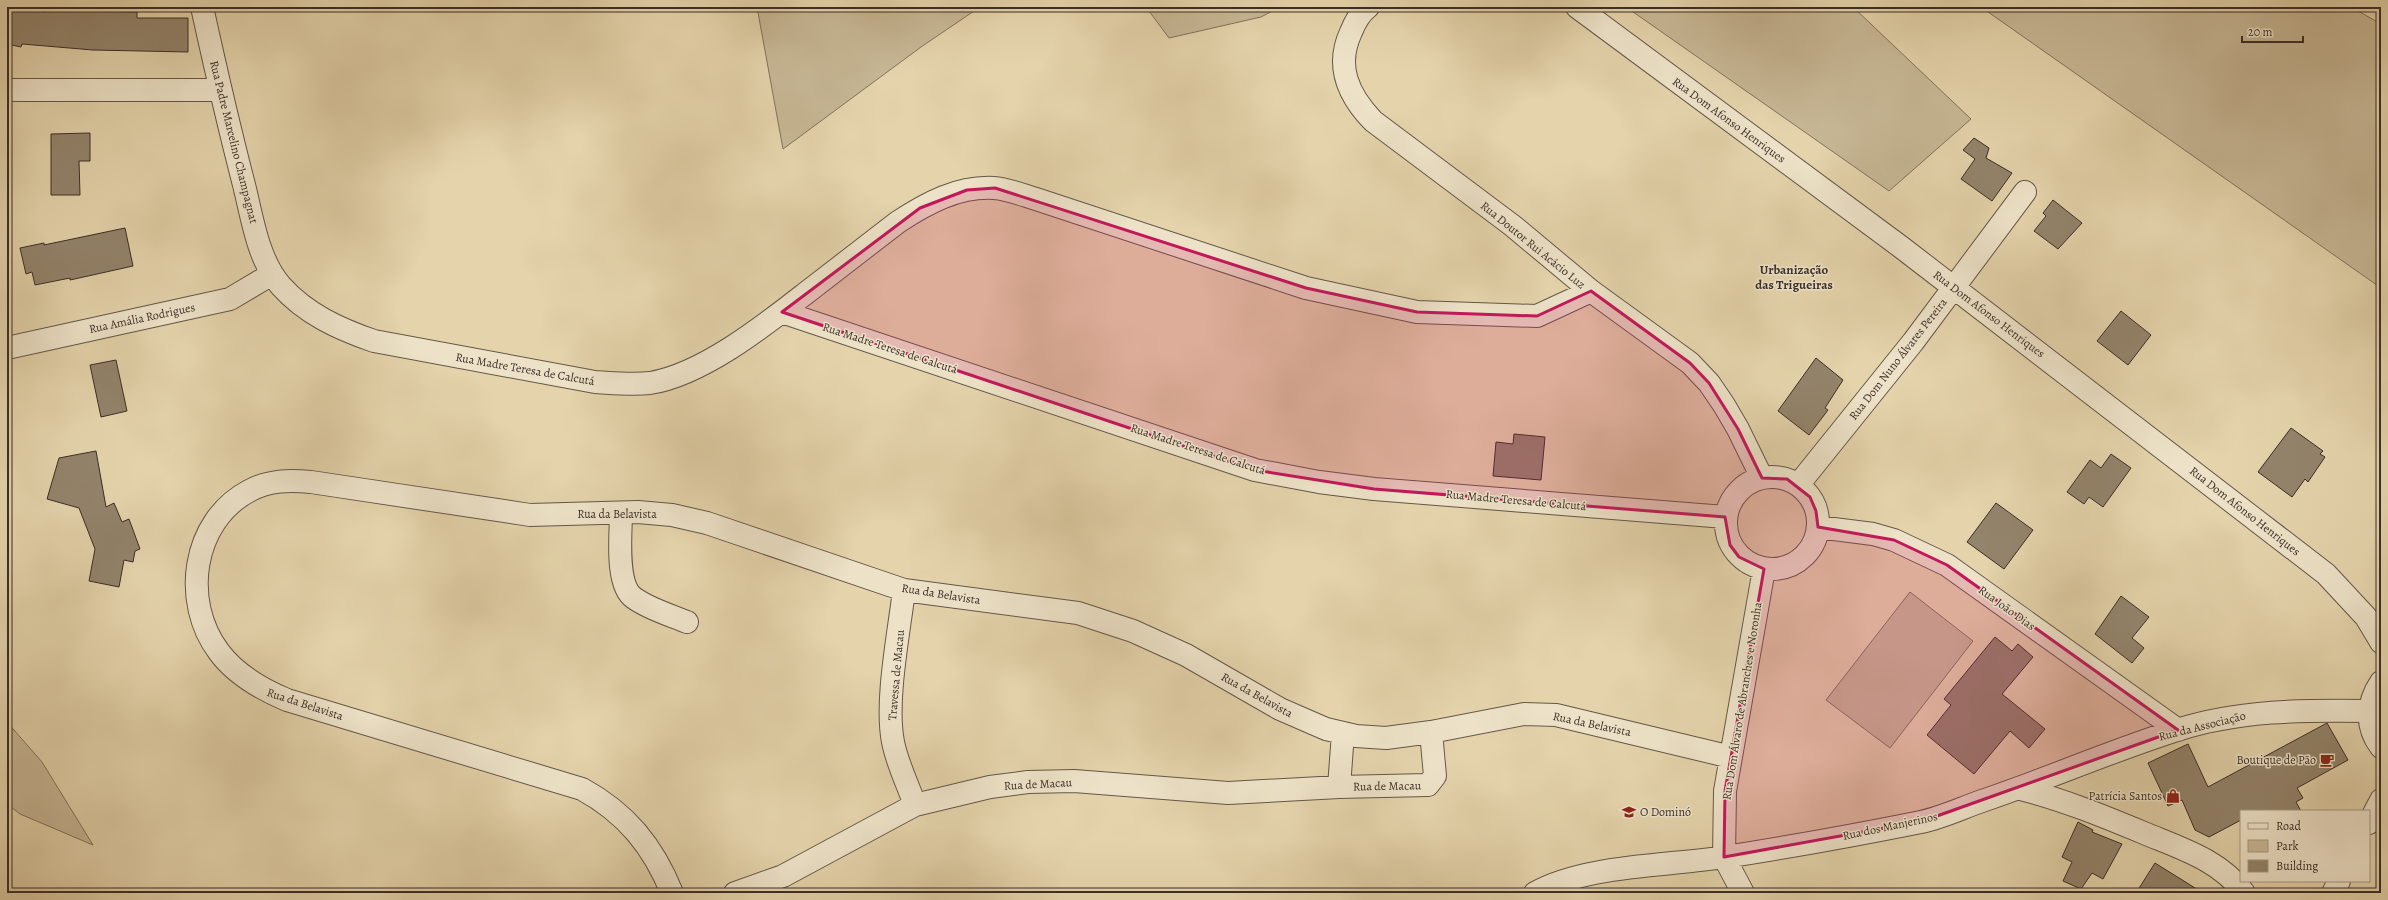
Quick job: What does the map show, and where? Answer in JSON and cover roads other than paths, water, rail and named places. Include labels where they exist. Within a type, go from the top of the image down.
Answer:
[{"type":"street","name":"Rua Padre Marcelino Champagnat","points":[[202,7],[220,90],[258,240],[272,274]]},
{"type":"street","name":"Rua Doutor Rui Acácio Luz","points":[[1368,7],[1355,23],[1344,47],[1344,76],[1359,106],[1373,121],[1513,226],[1591,292],[1690,363],[1708,383],[1738,429],[1762,478]]},
{"type":"street","name":"Rua Dom Afonso Henriques","points":[[1577,7],[1954,288],[2326,574],[2366,617],[2381,642]]},
{"type":"street","points":[[7,90],[220,90]]},
{"type":"street","name":"Rua Madre Teresa de Calcutá","points":[[272,274],[299,303],[321,319],[345,331],[374,341],[595,382],[622,384],[650,383],[686,371],[724,352],[782,312],[898,222],[920,208],[948,195],[967,190],[995,188],[1036,199],[1306,288],[1417,312],[1537,316],[1591,292]]},
{"type":"street","name":"Rua Dom Nuno Álvares Pereira","points":[[1798,485],[1954,288],[2025,192]]},
{"type":"street","name":"Rua Amália Rodrigues","points":[[7,348],[230,299],[272,274]]},
{"type":"street","name":"Rua Madre Teresa de Calcutá","points":[[782,312],[1255,470],[1319,482],[1374,489],[1725,517]]},
{"type":"street","points":[[1774,477],[1787,479],[1798,485],[1810,497],[1816,511],[1818,527],[1814,541],[1806,554],[1794,564],[1780,569],[1764,569],[1745,561],[1730,545],[1726,532],[1725,517],[1729,504],[1737,492],[1748,483],[1762,478],[1774,477]]},
{"type":"street","name":"Rua da Belavista","points":[[672,893],[666,879],[642,838],[620,814],[601,800],[582,789],[562,781],[287,700],[258,688],[236,670],[218,652],[207,630],[198,602],[197,562],[216,520],[230,505],[249,491],[264,485],[287,480],[311,482],[530,515],[621,512],[672,515],[707,523],[904,590],[1078,613],[1133,631],[1186,655],[1280,709],[1326,729],[1342,733],[1386,738],[1431,732],[1524,714],[1556,715],[1731,757]]},
{"type":"street","points":[[621,512],[620,562],[624,579],[632,597],[687,622]]},
{"type":"street","name":"Rua João Dias","points":[[1818,527],[1873,534],[1894,540],[1947,565],[2178,730]]},
{"type":"street","name":"Rua Dom Álvaro de Abranches e Noronha","points":[[1724,857],[1725,790],[1764,569]]},
{"type":"street","name":"Travessa de Macau","points":[[904,590],[894,680],[891,729],[896,755],[915,805]]},
{"type":"street","points":[[2381,682],[2373,694],[2369,711],[2370,726],[2381,747]]},
{"type":"street","name":"Rua da Associação","points":[[2021,789],[2178,730],[2244,715],[2288,710],[2369,711]]},
{"type":"street","name":"Rua de Macau","points":[[735,893],[783,876],[915,805],[990,787],[1028,782],[1074,782],[1228,793],[1339,787],[1428,785],[1435,776],[1431,732]]},
{"type":"street","name":"Rua de Macau","points":[[1339,787],[1342,733]]},
{"type":"street","points":[[2021,789],[2079,806],[2203,858],[2227,875],[2244,893]]},
{"type":"street","name":"Rua dos Manjerinos","points":[[1535,893],[1558,882],[1596,873],[1724,857],[1923,821],[2021,789]]},
{"type":"street","points":[[2370,821],[2381,800]]},
{"type":"street","points":[[1724,857],[1743,893]]},
{"type":"street","points":[[2333,893],[2338,882]]},
{"type":"place","name":"Boutique de Pão","points":[[2327,760]]},
{"type":"place","name":"Patrícia Santos","points":[[2173,796]]},
{"type":"place","name":"O Dominó","points":[[1629,812]]},
{"type":"district","name":"Urbanização das Trigueiras","points":[[1794,276]]}]
